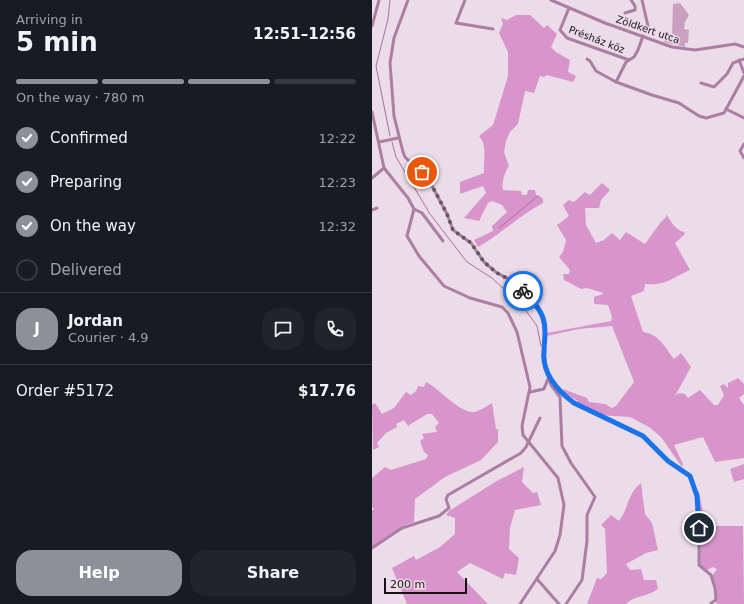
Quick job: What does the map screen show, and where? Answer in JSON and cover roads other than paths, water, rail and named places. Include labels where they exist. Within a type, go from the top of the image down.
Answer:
[{"type":"street","points":[[372,26],[379,0]]},
{"type":"street","points":[[408,0],[394,38],[390,62],[394,116],[398,138],[405,157],[430,182],[447,214],[453,230],[471,243],[484,262],[497,273],[519,287],[541,313],[546,332],[544,357],[551,385],[560,397],[562,446],[571,463],[595,497],[587,516],[587,541],[582,580],[566,604]]},
{"type":"street","points":[[465,0],[456,23],[493,29]]},
{"type":"street","name":"Zöldkert utca","points":[[551,0],[642,36],[684,50],[695,50],[735,44],[744,47]]},
{"type":"street","name":"Zöldkert utca","points":[[625,13],[635,10],[635,6],[631,0]]},
{"type":"street","points":[[642,0],[648,26]]},
{"type":"street","name":"Présház köz","points":[[569,8],[560,30],[563,35],[567,38],[629,60]]},
{"type":"street","points":[[616,82],[626,62],[638,50],[642,36]]},
{"type":"street","points":[[586,59],[590,61],[596,70],[616,82],[646,94],[679,103],[699,116],[706,118],[722,115],[726,109],[744,75],[739,60]]},
{"type":"street","points":[[701,83],[714,88],[727,74],[733,63],[739,60],[744,60]]},
{"type":"street","points":[[726,109],[744,118]]},
{"type":"street","points":[[372,112],[384,168],[408,198],[414,209],[422,213],[443,241]]},
{"type":"street","points":[[379,142],[398,138]]},
{"type":"street","points":[[744,144],[740,151],[744,158]]},
{"type":"street","points":[[372,178],[384,168]]},
{"type":"street","points":[[372,210],[377,208]]},
{"type":"street","points":[[414,209],[407,236],[419,256],[444,286],[470,298],[502,307],[508,313],[523,354],[530,392],[522,426],[523,434],[558,478],[564,505],[558,544],[552,558],[520,604]]},
{"type":"street","points":[[530,392],[544,389],[549,378]]},
{"type":"street","points":[[549,378],[564,396],[574,403],[643,436],[668,461],[690,476],[697,496],[699,512],[699,565],[711,575],[713,580],[716,598],[712,603]]},
{"type":"street","points":[[372,548],[402,528],[443,514],[449,508],[446,499],[448,495],[521,453],[529,442],[540,418]]},
{"type":"street","points":[[537,579],[559,604]]},
{"type":"waterway","points":[[390,0],[388,19],[376,66],[390,136]]},
{"type":"waterway","points":[[392,142],[396,157],[430,214],[467,262],[492,278],[524,308],[537,326],[541,346]]},
{"type":"waterway","points":[[499,228],[538,196]]}]
